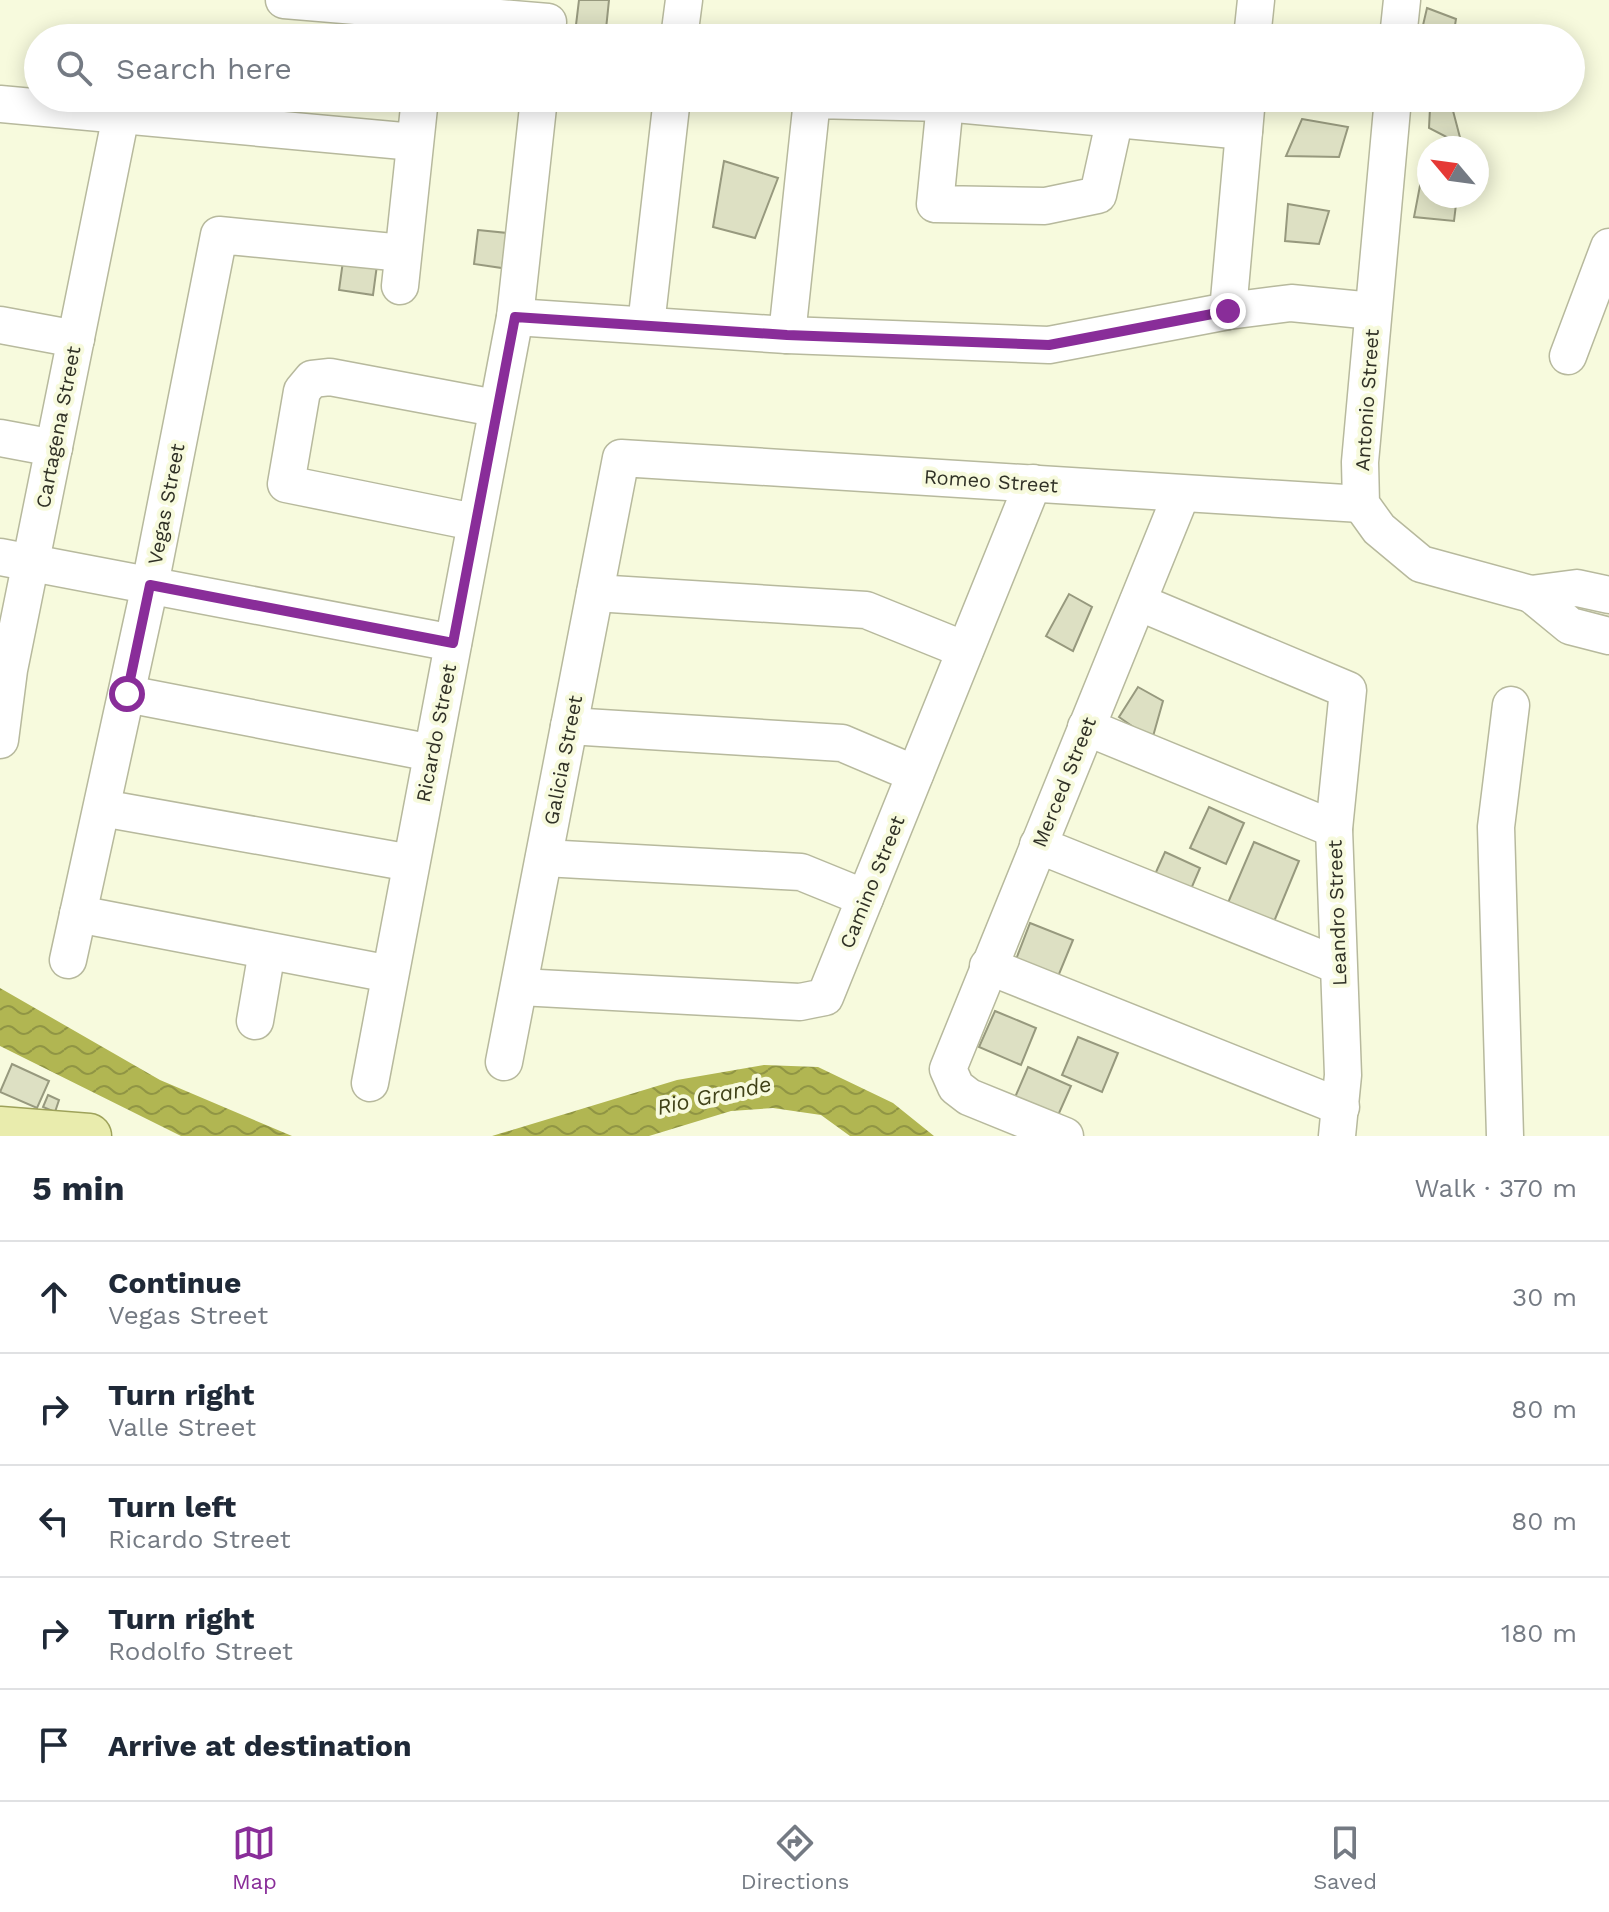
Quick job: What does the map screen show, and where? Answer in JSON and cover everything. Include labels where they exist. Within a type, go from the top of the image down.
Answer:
[{"type":"main road","points":[[0,1129],[89,1136]]},
{"type":"street","points":[[284,0],[429,18],[548,20]]},
{"type":"street","points":[[681,24],[684,0]]},
{"type":"street","points":[[1253,24],[1256,0]]},
{"type":"street","points":[[1399,24],[1402,0]]},
{"type":"street","points":[[0,104],[24,106]]},
{"type":"street","points":[[88,112],[414,142],[418,112]]},
{"type":"street","name":"Ricardo Street","points":[[370,1083],[495,408],[515,317],[537,112]]},
{"type":"street","points":[[646,325],[670,112]]},
{"type":"street","points":[[787,335],[811,112]]},
{"type":"street","points":[[944,112],[935,204],[1045,206],[1098,195],[1115,118]]},
{"type":"street","points":[[1047,112],[1115,118],[1245,114],[1228,311]]},
{"type":"street","name":"Antonio Street","points":[[1361,504],[1360,462],[1392,112]]},
{"type":"street","name":"Cartagena Street","points":[[0,740],[15,560],[54,448],[121,115]]},
{"type":"street","name":"Vegas Street","points":[[68,960],[150,585],[219,235],[402,269],[414,142]]},
{"type":"street","points":[[1568,356],[1609,247]]},
{"type":"street","points":[[515,317],[787,335],[1049,345],[1228,311],[1291,303],[1373,311]]},
{"type":"street","points":[[0,325],[76,339]]},
{"type":"street","points":[[474,522],[286,484],[302,391],[312,379],[330,377],[495,408]]},
{"type":"street","points":[[0,438],[54,448]]},
{"type":"street","name":"Romeo Street","points":[[621,458],[1361,504]]},
{"type":"street","name":"Galicia Street","points":[[504,1062],[621,458]]},
{"type":"street","name":"Camino Street","points":[[520,987],[800,1002],[825,997],[1033,483]]},
{"type":"street","name":"Merced Street","points":[[1065,1136],[969,1097],[956,1087],[948,1069],[1181,495]]},
{"type":"street","points":[[1361,504],[1379,529],[1421,564],[1531,594],[1577,588],[1609,595]]},
{"type":"street","points":[[15,560],[453,643]]},
{"type":"street","points":[[595,593],[866,610],[965,650]]},
{"type":"street","points":[[1531,594],[1570,626],[1609,636]]},
{"type":"street","name":"Leandro Street","points":[[1138,602],[1348,690],[1334,829],[1343,1075],[1339,1122]]},
{"type":"street","points":[[127,694],[432,753]]},
{"type":"street","points":[[1505,1136],[1496,827],[1511,705]]},
{"type":"street","points":[[569,726],[842,743],[915,774]]},
{"type":"street","points":[[1086,727],[1334,829]]},
{"type":"street","points":[[102,808],[411,863]]},
{"type":"street","points":[[1038,845],[1337,965]]},
{"type":"street","points":[[544,858],[801,872],[865,898]]},
{"type":"street","points":[[78,914],[390,974]]},
{"type":"street","points":[[255,1021],[267,951]]},
{"type":"street","points":[[988,966],[1339,1122]]},
{"type":"water","points":[[0,988],[160,1080],[292,1136],[181,1136],[0,1046]]},
{"type":"water","name":"Rio Grande","points":[[764,1065],[818,1067],[893,1103],[934,1136],[850,1136],[821,1115],[773,1108],[731,1111],[649,1136],[492,1136],[677,1080]]},
{"type":"building","points":[[579,0],[609,0],[607,24],[576,24]]},
{"type":"building","points":[[1427,8],[1456,19],[1455,24],[1423,24]]},
{"type":"building","points":[[1430,112],[1453,112],[1460,136],[1445,136],[1429,128]]},
{"type":"building","points":[[1302,119],[1348,127],[1339,157],[1286,156]]},
{"type":"building","points":[[724,161],[778,178],[755,238],[713,227]]},
{"type":"building","points":[[1417,201],[1417,208],[1456,208],[1454,221],[1414,217]]},
{"type":"building","points":[[1288,204],[1329,211],[1319,244],[1285,241]]},
{"type":"building","points":[[478,230],[507,233],[502,268],[474,264]]},
{"type":"building","points":[[343,261],[377,265],[373,295],[339,290]]},
{"type":"building","points":[[1069,594],[1092,607],[1073,651],[1046,636]]},
{"type":"building","points":[[1138,687],[1163,701],[1152,740],[1119,717]]},
{"type":"building","points":[[1209,807],[1244,823],[1226,864],[1190,848]]},
{"type":"building","points":[[1254,842],[1299,861],[1273,924],[1227,905]]},
{"type":"building","points":[[1165,852],[1200,868],[1188,896],[1152,881]]},
{"type":"building","points":[[1030,923],[1073,940],[1057,979],[1015,962]]},
{"type":"building","points":[[995,1011],[1036,1028],[1021,1065],[979,1047]]},
{"type":"building","points":[[1078,1037],[1118,1053],[1102,1092],[1062,1075]]},
{"type":"building","points":[[12,1064],[49,1081],[37,1108],[0,1092]]},
{"type":"building","points":[[1028,1067],[1071,1086],[1056,1120],[1013,1102]]},
{"type":"building","points":[[48,1095],[59,1100],[55,1112],[43,1107]]},
{"type":"route","points":[[127,694],[150,585],[453,643],[495,408],[515,317],[787,335],[1049,345],[1228,311]]}]
